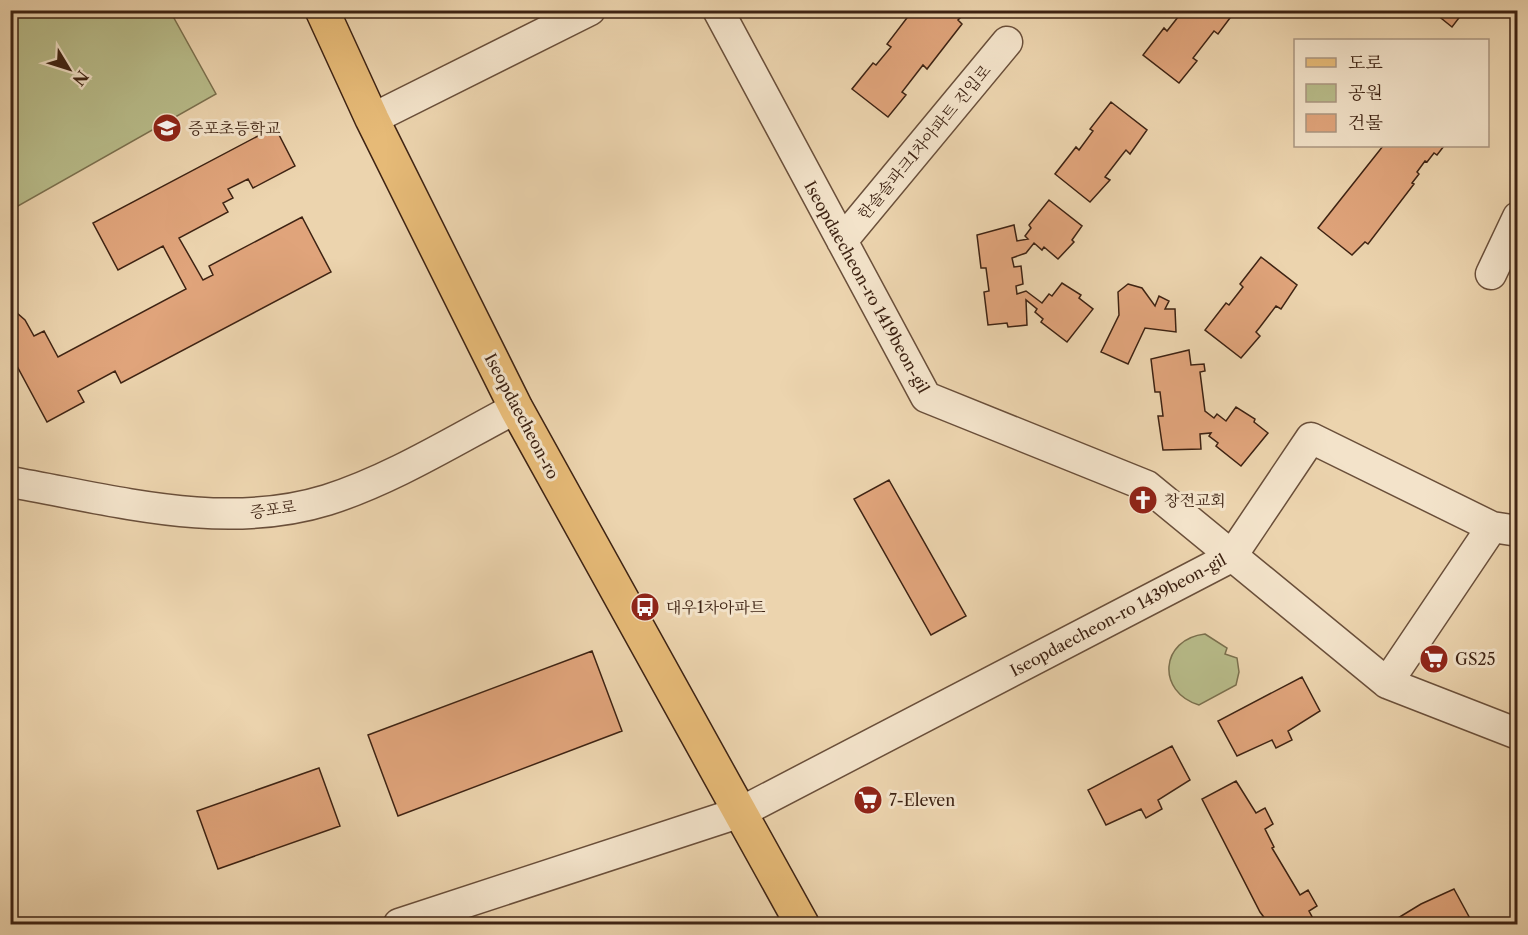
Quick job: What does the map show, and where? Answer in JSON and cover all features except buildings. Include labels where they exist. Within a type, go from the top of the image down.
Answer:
[{"type":"main road","name":"Iseopdaecheon-ro","points":[[322,10],[372,119],[516,408],[802,924]]},
{"type":"street","points":[[372,119],[590,10]]},
{"type":"street","name":"Iseopdaecheon-ro 1419beon-gil","points":[[718,10],[926,398],[1147,486],[1231,557],[1387,682],[1518,734]]},
{"type":"street","name":"한솔솔파크1차아파트 진입로","points":[[842,242],[1006,42]]},
{"type":"street","points":[[1491,274],[1518,217]]},
{"type":"street","name":"증포로","points":[[10,482],[173,511],[223,515],[274,511],[326,500],[385,476],[516,408]]},
{"type":"street","name":"Iseopdaecheon-ro 1439beon-gil","points":[[741,812],[1231,557],[1311,438],[1505,529]]},
{"type":"street","points":[[1387,682],[1505,529]]},
{"type":"street","points":[[399,924],[741,812]]},
{"type":"green space","points":[[29,11],[170,11],[216,94],[11,210],[11,21]]},
{"type":"green space","points":[[1205,634],[1227,648],[1225,654],[1237,658],[1239,672],[1236,685],[1199,705],[1185,698],[1175,689],[1170,678],[1169,666],[1172,655],[1179,645],[1190,638]]},
{"type":"place","name":"증포초등학교","points":[[167,128]]},
{"type":"place","name":"창전교회","points":[[1143,500]]},
{"type":"place","name":"대우1차아파트","points":[[645,607]]},
{"type":"place","name":"GS25","points":[[1434,659]]},
{"type":"place","name":"7-Eleven","points":[[868,800]]}]
